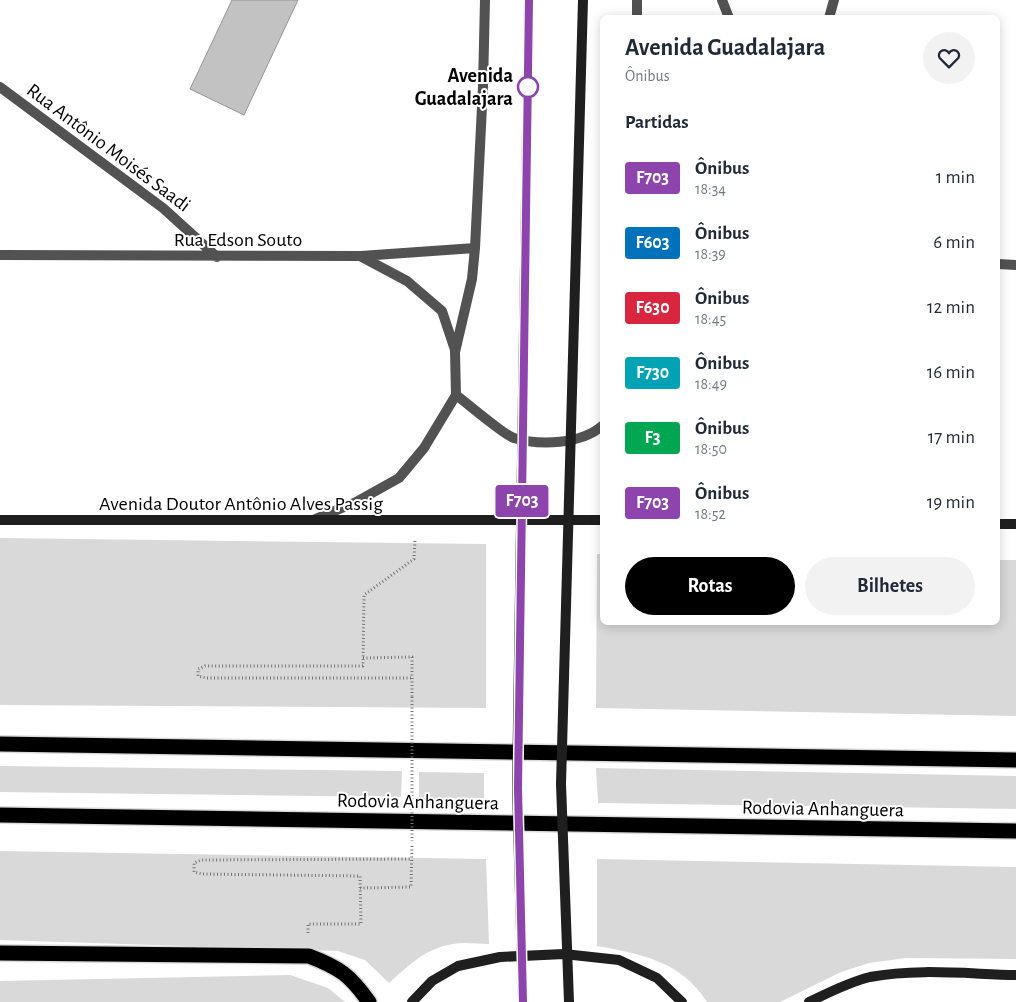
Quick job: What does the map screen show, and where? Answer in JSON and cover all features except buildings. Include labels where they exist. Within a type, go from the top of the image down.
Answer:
[{"type":"highway","points":[[0,744],[1016,760]]},
{"type":"highway","name":"Rodovia Anhanguera","points":[[0,815],[1016,831]]},
{"type":"highway","points":[[0,953],[309,956],[335,966],[355,982],[369,1002]]},
{"type":"street","points":[[310,521],[356,502],[399,478],[424,448],[456,395],[455,352],[472,279],[476,248],[485,0]]},
{"type":"street","points":[[523,1002],[518,788],[529,0]]},
{"type":"street","points":[[569,1002],[561,784],[583,0]]},
{"type":"street","points":[[637,0],[637,15]]},
{"type":"street","points":[[722,0],[729,15]]},
{"type":"street","points":[[830,15],[834,0]]},
{"type":"street","name":"Rua Antônio Moisés Saadi","points":[[0,87],[163,208],[217,258]]},
{"type":"street","name":"Rua Edson Souto","points":[[0,255],[217,258],[361,256],[476,248]]},
{"type":"street","points":[[361,256],[407,281],[442,311],[455,352]]},
{"type":"street","points":[[1000,264],[1016,264]]},
{"type":"street","points":[[456,395],[513,438],[554,443],[594,434],[600,428]]},
{"type":"street","name":"Avenida Doutor Antônio Alves Passig","points":[[0,520],[600,520]]},
{"type":"street","points":[[1000,524],[1016,524]]},
{"type":"street","points":[[412,1002],[432,981],[458,966],[500,957],[564,954],[619,960],[658,978],[682,1002]]},
{"type":"street","points":[[809,1002],[832,991],[869,978],[915,973],[1016,975]]},
{"type":"path","points":[[412,678],[206,678],[198,676],[198,669],[205,666],[363,666],[364,595],[414,559]]},
{"type":"path","points":[[360,888],[411,887],[412,859],[412,657],[363,658]]},
{"type":"path","points":[[308,924],[361,924],[360,876],[202,874],[194,872],[194,864],[201,860],[412,859]]},
{"type":"shaded area","points":[[0,538],[486,544],[486,708],[0,705]]},
{"type":"shaded area","points":[[597,554],[600,554],[600,625],[1000,625],[1000,560],[1016,560],[1016,716],[596,708]]},
{"type":"shaded area","points":[[0,766],[402,771],[401,797],[0,792]]},
{"type":"shaded area","points":[[596,768],[1016,776],[1016,809],[598,803]]},
{"type":"shaded area","points":[[419,772],[484,773],[484,798],[419,799]]},
{"type":"shaded area","points":[[0,851],[486,859],[489,944],[457,943],[434,949],[418,958],[389,983],[365,960],[338,951],[0,940]]},
{"type":"shaded area","points":[[597,859],[1016,867],[1016,959],[906,958],[869,963],[841,972],[780,1002],[707,1002],[697,988],[672,968],[644,956],[597,946]]},
{"type":"shaded area","points":[[290,975],[328,988],[345,1002],[0,1002],[0,981]]},
{"type":"bus line","name":"F703","points":[[523,1002],[518,788],[529,0]]},
{"type":"place","name":"Avenida Guadalajara","points":[[528,87]]}]
